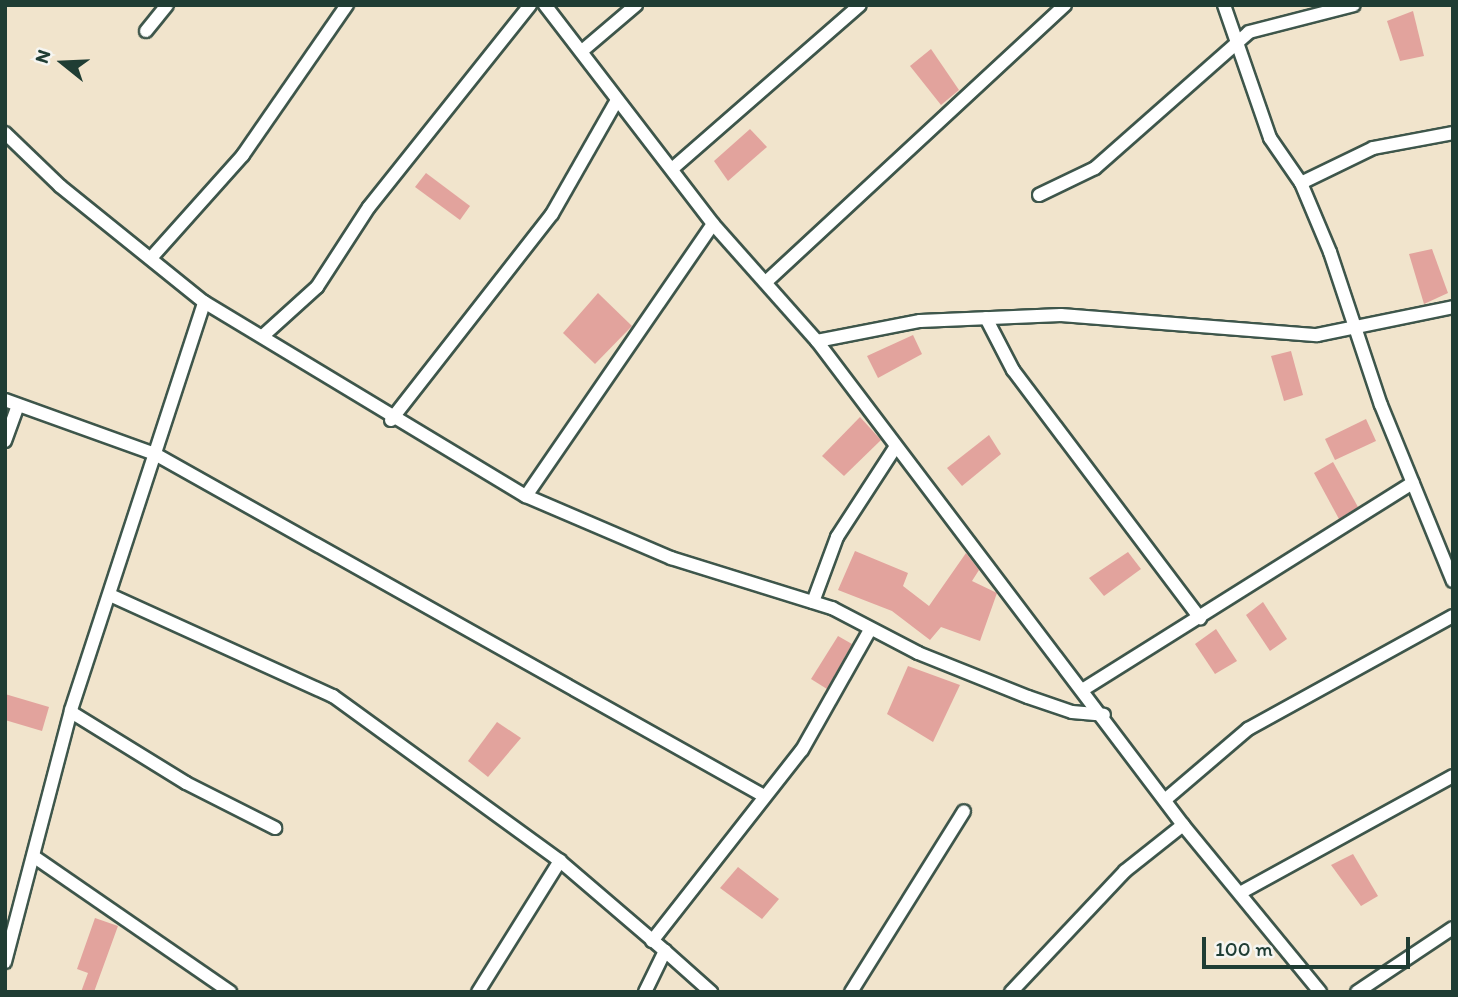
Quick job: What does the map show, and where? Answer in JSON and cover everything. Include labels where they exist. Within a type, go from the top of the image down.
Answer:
[{"type":"street","points":[[146,31],[167,5]]},
{"type":"street","points":[[151,258],[243,155],[347,5]]},
{"type":"street","points":[[265,334],[317,287],[369,207],[530,5]]},
{"type":"street","points":[[545,5],[582,51],[616,102],[672,169],[713,224],[767,281],[817,341],[1104,715],[1183,825],[1240,893],[1312,989]]},
{"type":"street","points":[[582,51],[636,5]]},
{"type":"street","points":[[672,169],[860,5]]},
{"type":"street","points":[[767,281],[1065,5]]},
{"type":"street","points":[[1224,5],[1270,138],[1301,183],[1360,329],[1381,405],[1453,581]]},
{"type":"street","points":[[1040,195],[1095,168],[1238,43],[1268,23],[1354,5]]},
{"type":"street","points":[[391,420],[552,214],[616,102]]},
{"type":"street","points":[[5,133],[204,302],[265,334],[391,420],[526,496],[671,558],[813,602],[870,630],[1028,697],[1072,712],[1104,715]]},
{"type":"street","points":[[1301,183],[1373,148],[1453,133]]},
{"type":"street","points":[[526,496],[713,224]]},
{"type":"street","points":[[5,962],[36,858],[71,712],[204,302]]},
{"type":"street","points":[[817,341],[920,321],[1061,315],[1317,335],[1360,329],[1453,307]]},
{"type":"street","points":[[986,318],[1013,370],[1200,618]]},
{"type":"street","points":[[5,442],[12,402],[155,454],[764,796]]},
{"type":"street","points":[[813,602],[837,537],[896,446]]},
{"type":"street","points":[[1084,689],[1413,483]]},
{"type":"street","points":[[110,595],[334,696],[560,861],[711,992]]},
{"type":"street","points":[[1166,799],[1248,729],[1453,616]]},
{"type":"street","points":[[652,941],[802,750],[870,630]]},
{"type":"street","points":[[71,712],[205,794],[275,828]]},
{"type":"street","points":[[1240,893],[1453,776]]},
{"type":"street","points":[[851,992],[964,811]]},
{"type":"street","points":[[1010,992],[1125,871],[1183,825]]},
{"type":"street","points":[[36,858],[230,992]]},
{"type":"street","points":[[478,992],[560,861]]},
{"type":"street","points":[[1357,992],[1453,928]]},
{"type":"street","points":[[645,992],[665,951]]},
{"type":"building","points":[[1413,11],[1424,56],[1400,61],[1387,21]]},
{"type":"building","points":[[931,49],[959,90],[941,105],[910,66]]},
{"type":"building","points":[[750,129],[767,147],[728,181],[714,161]]},
{"type":"building","points":[[426,173],[470,206],[460,220],[415,187]]},
{"type":"building","points":[[1432,249],[1448,293],[1424,304],[1409,254]]},
{"type":"building","points":[[598,293],[632,326],[595,364],[563,333]]},
{"type":"building","points":[[913,335],[922,354],[878,378],[867,356]]},
{"type":"building","points":[[1291,351],[1303,395],[1284,401],[1271,356]]},
{"type":"building","points":[[860,417],[881,440],[844,476],[822,456]]},
{"type":"building","points":[[1366,419],[1376,441],[1335,460],[1325,439]]},
{"type":"building","points":[[989,435],[1001,454],[962,486],[947,468]]},
{"type":"building","points":[[1333,462],[1358,507],[1339,519],[1314,473]]},
{"type":"building","points":[[855,551],[908,573],[903,586],[929,606],[966,553],[979,570],[972,581],[997,593],[980,641],[941,627],[930,640],[892,611],[838,590]]},
{"type":"building","points":[[1128,552],[1141,569],[1104,596],[1089,578]]},
{"type":"building","points":[[1263,602],[1287,639],[1270,651],[1246,615]]},
{"type":"building","points":[[1216,629],[1237,661],[1215,674],[1195,644]]},
{"type":"building","points":[[838,636],[852,644],[827,689],[811,679]]},
{"type":"building","points":[[908,666],[960,685],[933,742],[887,714]]},
{"type":"building","points":[[5,694],[49,707],[42,731],[5,720]]},
{"type":"building","points":[[497,722],[521,738],[488,777],[468,761]]},
{"type":"building","points":[[1353,854],[1378,896],[1361,906],[1331,865]]},
{"type":"building","points":[[738,867],[779,899],[762,919],[720,888]]},
{"type":"building","points":[[95,918],[118,926],[94,992],[81,992],[88,973],[77,969]]}]
